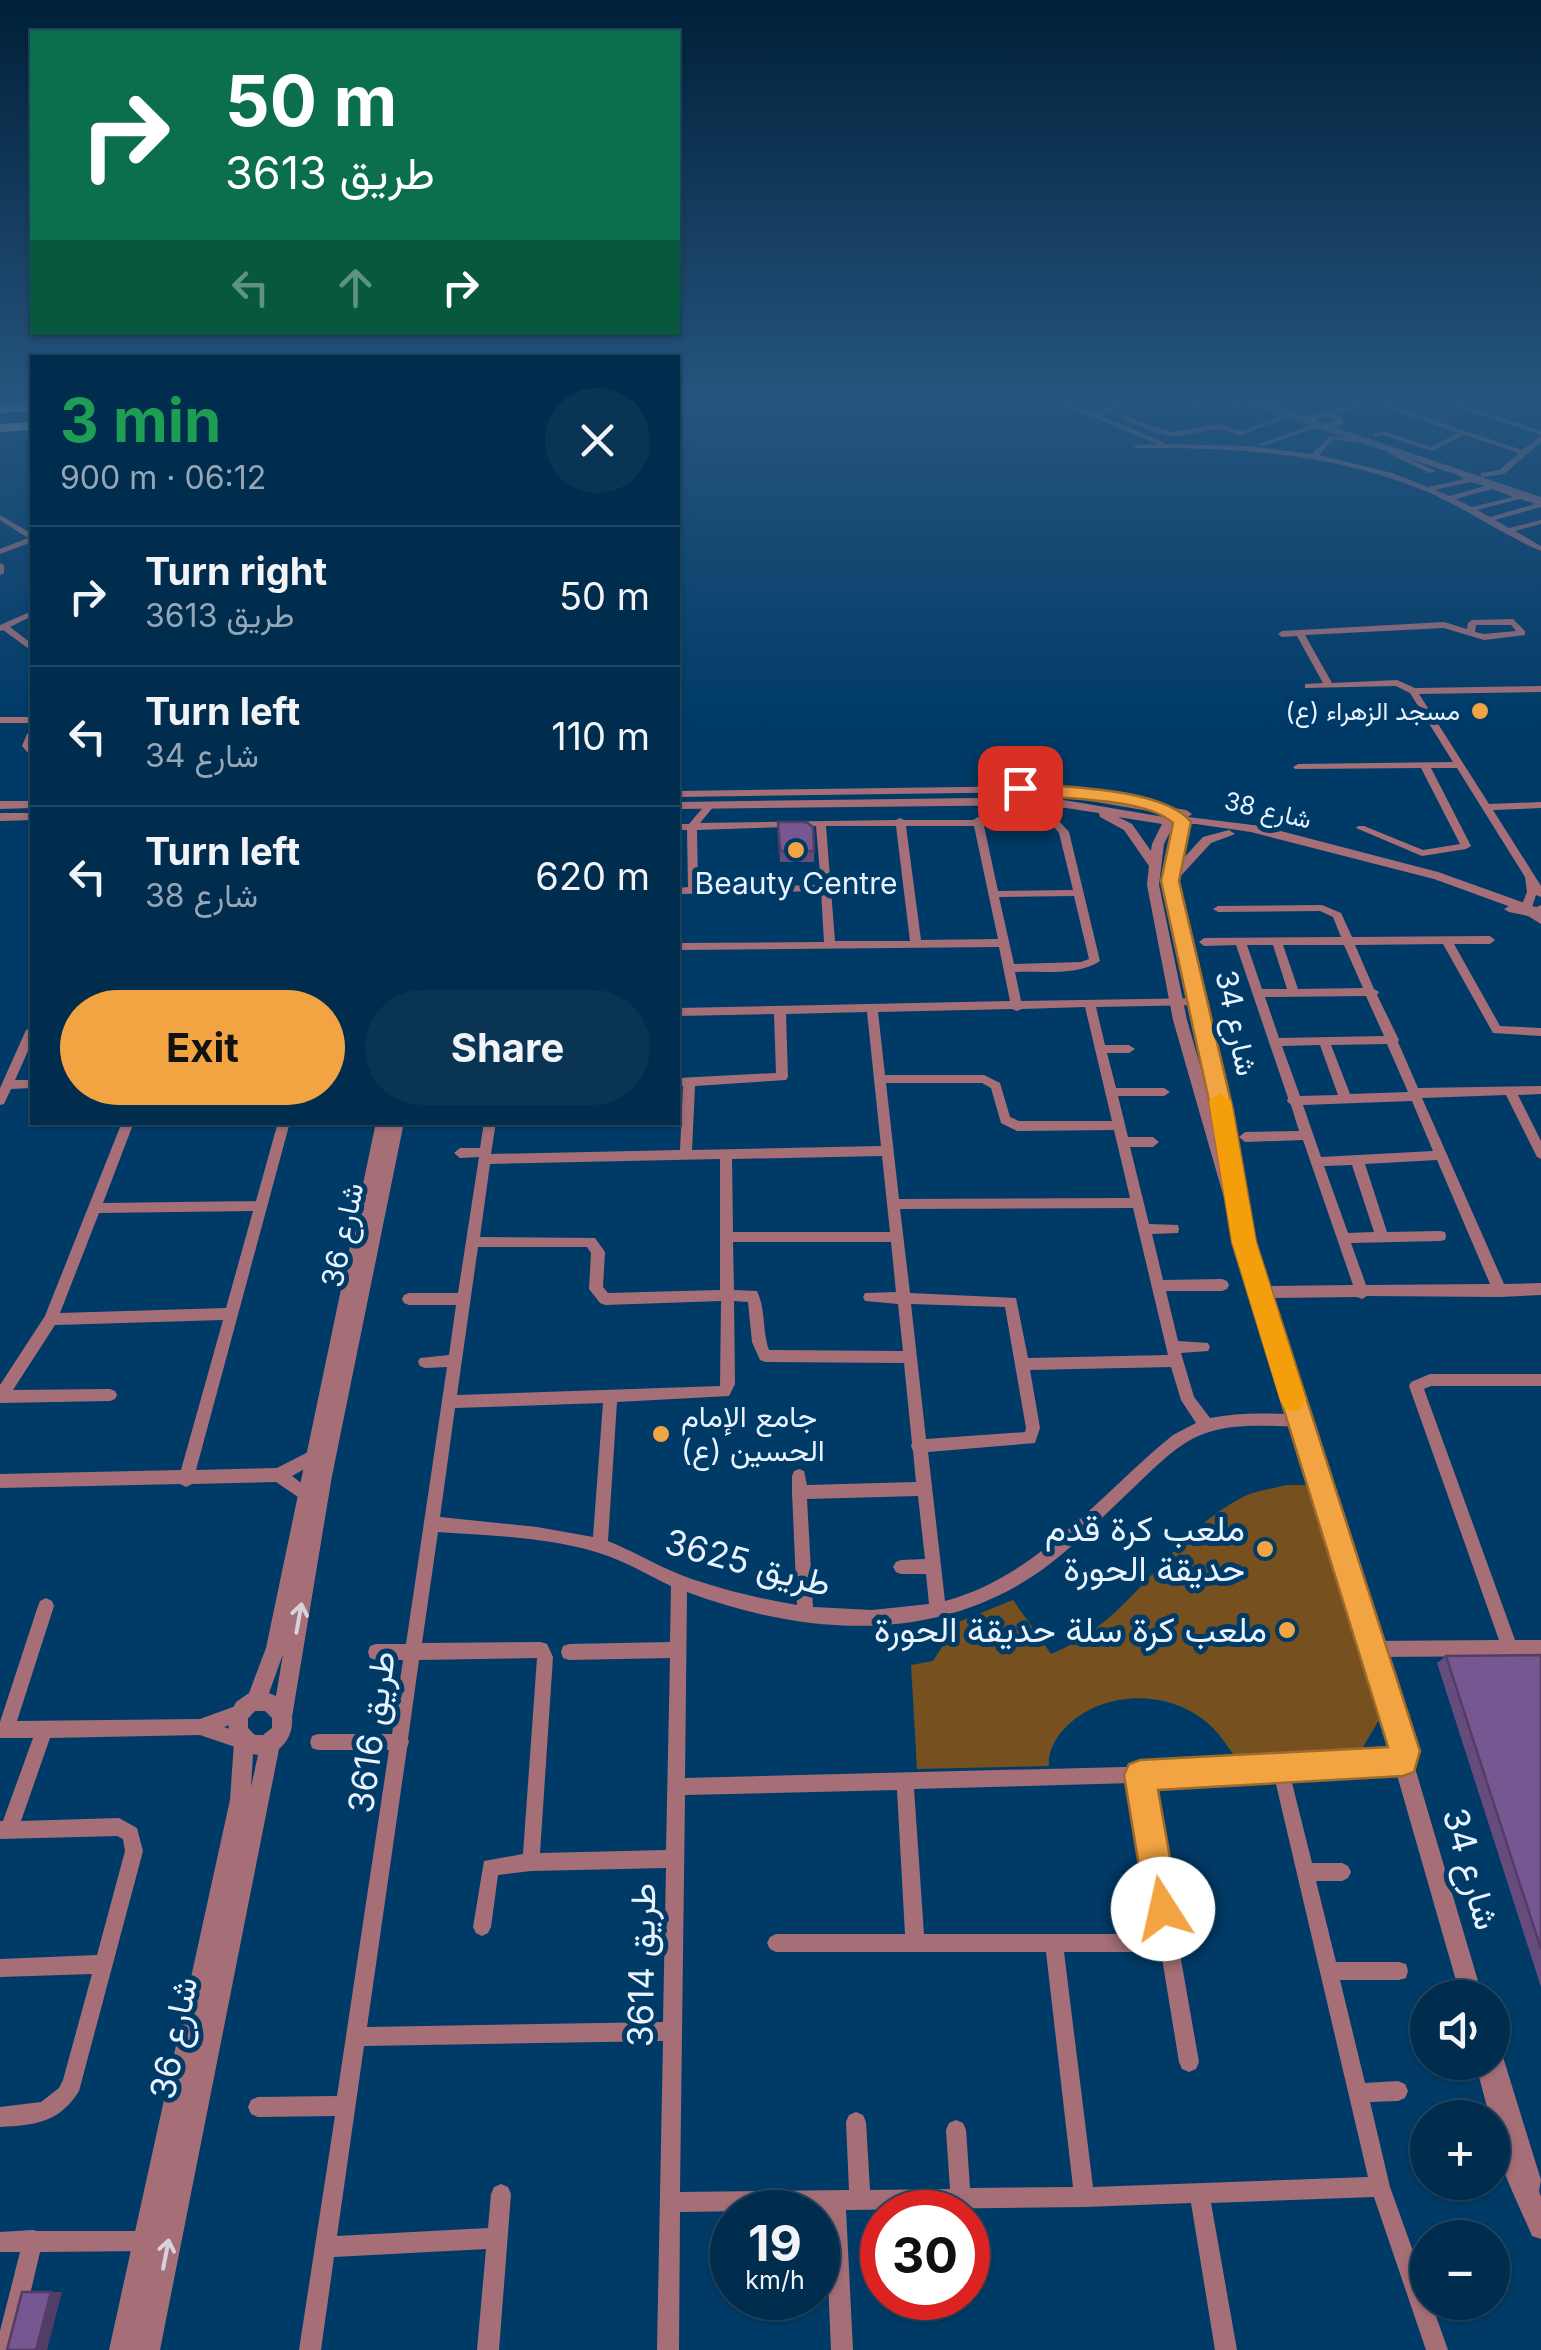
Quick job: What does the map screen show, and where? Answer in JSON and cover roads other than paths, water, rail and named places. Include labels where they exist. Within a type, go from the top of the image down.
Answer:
[{"type":"street","points":[[1464,507],[1541,549]]},
{"type":"street","points":[[1470,510],[1483,507]]},
{"type":"street","points":[[1488,520],[1525,507]]},
{"type":"street","points":[[0,517],[30,537]]},
{"type":"street","points":[[1508,531],[1541,522]]},
{"type":"street","points":[[1527,542],[1541,538]]},
{"type":"street","points":[[0,552],[30,539]]},
{"type":"street","points":[[0,565],[0,573]]},
{"type":"street","points":[[2,627],[30,614]]},
{"type":"street","points":[[1282,634],[1436,626],[1490,637],[1522,633],[1508,622],[1472,623],[1471,631]]},
{"type":"street","points":[[2,627],[30,645]]},
{"type":"street","points":[[1300,633],[1328,685]]},
{"type":"street","points":[[1308,686],[1397,683],[1413,691],[1541,689]]},
{"type":"street","points":[[1413,691],[1541,894]]},
{"type":"street","points":[[0,720],[30,721]]},
{"type":"street","points":[[1298,767],[1460,765]]},
{"type":"street","points":[[1361,828],[1422,853],[1466,846],[1425,766]]},
{"type":"street","name":"شارع 38","points":[[680,794],[1020,788],[1073,792],[1229,834],[1399,873],[1537,914]]},
{"type":"street","points":[[901,821],[915,801]]},
{"type":"street","name":"شارع 38","points":[[680,806],[915,801],[1082,805],[1261,830],[1438,876],[1537,914]]},
{"type":"street","points":[[870,802],[892,809],[901,821],[916,943]]},
{"type":"street","points":[[0,806],[30,805]]},
{"type":"street","points":[[1082,805],[1128,828],[1154,863]]},
{"type":"street","points":[[1488,808],[1541,805]]},
{"type":"street","points":[[692,890],[692,826],[709,806]]},
{"type":"street","points":[[0,817],[30,815]]},
{"type":"street","name":"شارع 34","points":[[1176,819],[1154,863],[1156,904],[1178,1004],[1258,1292],[1370,1650],[1369,1664],[1393,1746],[1403,1761],[1467,1980]]},
{"type":"street","name":"شارع 34","points":[[1176,819],[1170,881],[1200,1006],[1244,1242]]},
{"type":"street","points":[[978,820],[1017,1007]]},
{"type":"street","points":[[680,827],[978,820],[1046,820],[1060,826],[1096,958],[1093,963],[1009,968]]},
{"type":"street","points":[[822,823],[830,944]]},
{"type":"street","points":[[1170,881],[1207,840],[1229,834]]},
{"type":"street","points":[[1528,876],[1537,914]]},
{"type":"street","points":[[680,890],[826,888]]},
{"type":"street","points":[[994,894],[1078,893]]},
{"type":"street","points":[[1218,909],[1330,910],[1373,992],[1500,1291]]},
{"type":"street","points":[[1446,940],[1497,1030],[1539,1035]]},
{"type":"street","points":[[1204,942],[1490,940]]},
{"type":"street","points":[[1240,942],[1292,1101],[1362,1292]]},
{"type":"street","points":[[1278,942],[1294,993]]},
{"type":"street","points":[[680,947],[1004,943]]},
{"type":"street","points":[[1258,993],[1373,992]]},
{"type":"street","points":[[1090,1006],[1175,1354],[1188,1400],[1206,1426]]},
{"type":"street","points":[[680,1012],[1200,1006]]},
{"type":"street","points":[[872,1010],[900,1297],[938,1611]]},
{"type":"street","points":[[686,1156],[683,1082],[782,1077],[780,1011]]},
{"type":"street","points":[[0,1102],[30,1035]]},
{"type":"street","points":[[1274,1042],[1393,1040]]},
{"type":"street","points":[[1324,1042],[1346,1099]]},
{"type":"street","points":[[1101,1048],[1129,1049]]},
{"type":"street","points":[[880,1079],[984,1079],[996,1086],[1005,1120],[1016,1126],[1120,1125]]},
{"type":"street","points":[[8,1085],[30,1084]]},
{"type":"street","points":[[1510,1090],[1541,1154]]},
{"type":"street","points":[[1292,1101],[1541,1090]]},
{"type":"street","points":[[1112,1092],[1164,1092]]},
{"type":"street","points":[[0,1396],[52,1319],[127,1125]]},
{"type":"street","points":[[186,1480],[283,1125]]},
{"type":"street","name":"شارع 36","points":[[250,1706],[276,1648],[304,1494],[382,1125]]},
{"type":"street","name":"شارع 36","points":[[283,1714],[323,1476],[396,1125]]},
{"type":"street","name":"طريق 3616","points":[[310,2350],[490,1125]]},
{"type":"street","points":[[1246,1137],[1305,1135]]},
{"type":"street","points":[[1124,1142],[1153,1142]]},
{"type":"street","points":[[460,1153],[726,1156],[886,1151]]},
{"type":"street","points":[[1316,1162],[1442,1155]]},
{"type":"street","points":[[450,1402],[724,1392],[728,1384],[726,1156]]},
{"type":"street","points":[[1357,1160],[1382,1237]]},
{"type":"street","points":[[893,1204],[1140,1203]]},
{"type":"street","points":[[98,1208],[262,1206]]},
{"type":"street","points":[[1146,1230],[1173,1229]]},
{"type":"street","points":[[1344,1238],[1440,1236]]},
{"type":"street","points":[[728,1237],[896,1237]]},
{"type":"street","points":[[473,1242],[590,1242],[598,1252],[596,1289],[605,1299],[755,1298],[759,1350],[765,1356],[908,1356]]},
{"type":"street","points":[[1159,1286],[1222,1285]]},
{"type":"street","points":[[1258,1292],[1541,1289]]},
{"type":"street","points":[[870,1297],[1010,1302],[1033,1428],[1030,1438],[918,1446]]},
{"type":"street","points":[[409,1299],[465,1299]]},
{"type":"street","points":[[52,1319],[232,1314]]},
{"type":"street","points":[[1022,1364],[1175,1354],[1203,1347]]},
{"type":"street","points":[[426,1362],[456,1361]]},
{"type":"street","points":[[1510,1649],[1416,1386],[1430,1380],[1541,1380]]},
{"type":"street","points":[[0,1396],[110,1395]]},
{"type":"street","points":[[600,1546],[610,1398]]},
{"type":"street","name":"طريق 3625","points":[[433,1524],[522,1532],[600,1546],[679,1582],[805,1613],[854,1620],[938,1611],[1004,1587],[1036,1567],[1164,1450],[1206,1426],[1246,1420],[1300,1421]]},
{"type":"street","points":[[0,1481],[186,1480],[278,1475],[312,1457]]},
{"type":"street","points":[[278,1475],[304,1494]]},
{"type":"street","points":[[805,1613],[799,1484],[922,1489]]},
{"type":"street","points":[[901,1568],[932,1566]]},
{"type":"street","name":"طريق 3614","points":[[668,2350],[679,1582]]},
{"type":"street","points":[[46,1606],[3,1730],[200,1727],[257,1746],[271,1740],[281,1728],[283,1714],[276,1703],[250,1706],[200,1727]]},
{"type":"street","points":[[376,1652],[532,1648],[545,1657],[531,1862]]},
{"type":"street","points":[[1370,1650],[1541,1648]]},
{"type":"street","points":[[569,1652],[679,1650]]},
{"type":"street","points":[[244,1742],[238,1728],[250,1706]]},
{"type":"street","points":[[0,2117],[42,2115],[62,2103],[72,2084],[134,1851],[131,1834],[119,1827],[5,1829],[44,1730]]},
{"type":"street","name":"شارع 36","points":[[147,2350],[271,1740]]},
{"type":"street","name":"شارع 36","points":[[122,2350],[240,1800],[244,1742]]},
{"type":"street","points":[[318,1742],[401,1742]]},
{"type":"street","points":[[678,1787],[1281,1771],[1403,1761]]},
{"type":"street","points":[[1281,1771],[1380,2187],[1437,2350]]},
{"type":"street","points":[[1140,1775],[1189,2062]]},
{"type":"street","points":[[905,1782],[916,1943]]},
{"type":"street","points":[[482,1927],[490,1867],[531,1862],[676,1859]]},
{"type":"street","points":[[1306,1872],[1342,1872]]},
{"type":"street","points":[[776,1943],[1168,1942]]},
{"type":"street","points":[[1054,1943],[1084,2197]]},
{"type":"street","points":[[0,1968],[102,1964]]},
{"type":"street","points":[[1330,1971],[1399,1972]]},
{"type":"street","points":[[357,2038],[673,2030]]},
{"type":"street","points":[[1491,2080],[1513,2158],[1541,2226]]},
{"type":"street","points":[[1500,2080],[1525,2156],[1530,2192]]},
{"type":"street","points":[[1358,2092],[1398,2091]]},
{"type":"street","points":[[258,2106],[346,2106]]},
{"type":"street","points":[[840,2200],[860,2200],[856,2122]]},
{"type":"street","points":[[956,2130],[960,2190]]},
{"type":"street","points":[[990,2198],[1380,2187]]},
{"type":"street","points":[[488,2350],[500,2194]]},
{"type":"street","points":[[1199,2194],[1226,2350]]},
{"type":"street","points":[[672,2202],[710,2202]]},
{"type":"street","points":[[324,2248],[497,2238]]},
{"type":"street","points":[[6,2350],[33,2240]]},
{"type":"street","points":[[0,2242],[146,2241]]},
{"type":"street","points":[[840,2307],[842,2350]]},
{"type":"place","name":"مسجد الزهراء (ع)","points":[[1480,711]]},
{"type":"place","name":"Beauty Centre","points":[[796,850]]},
{"type":"place","name":"جامع الإمام الحسين (ع)","points":[[661,1434]]},
{"type":"place","name":"ملعب كرة قدم حديقة الحورة","points":[[1265,1549]]},
{"type":"place","name":"ملعب كرة سلة حديقة الحورة","points":[[1287,1630]]}]
